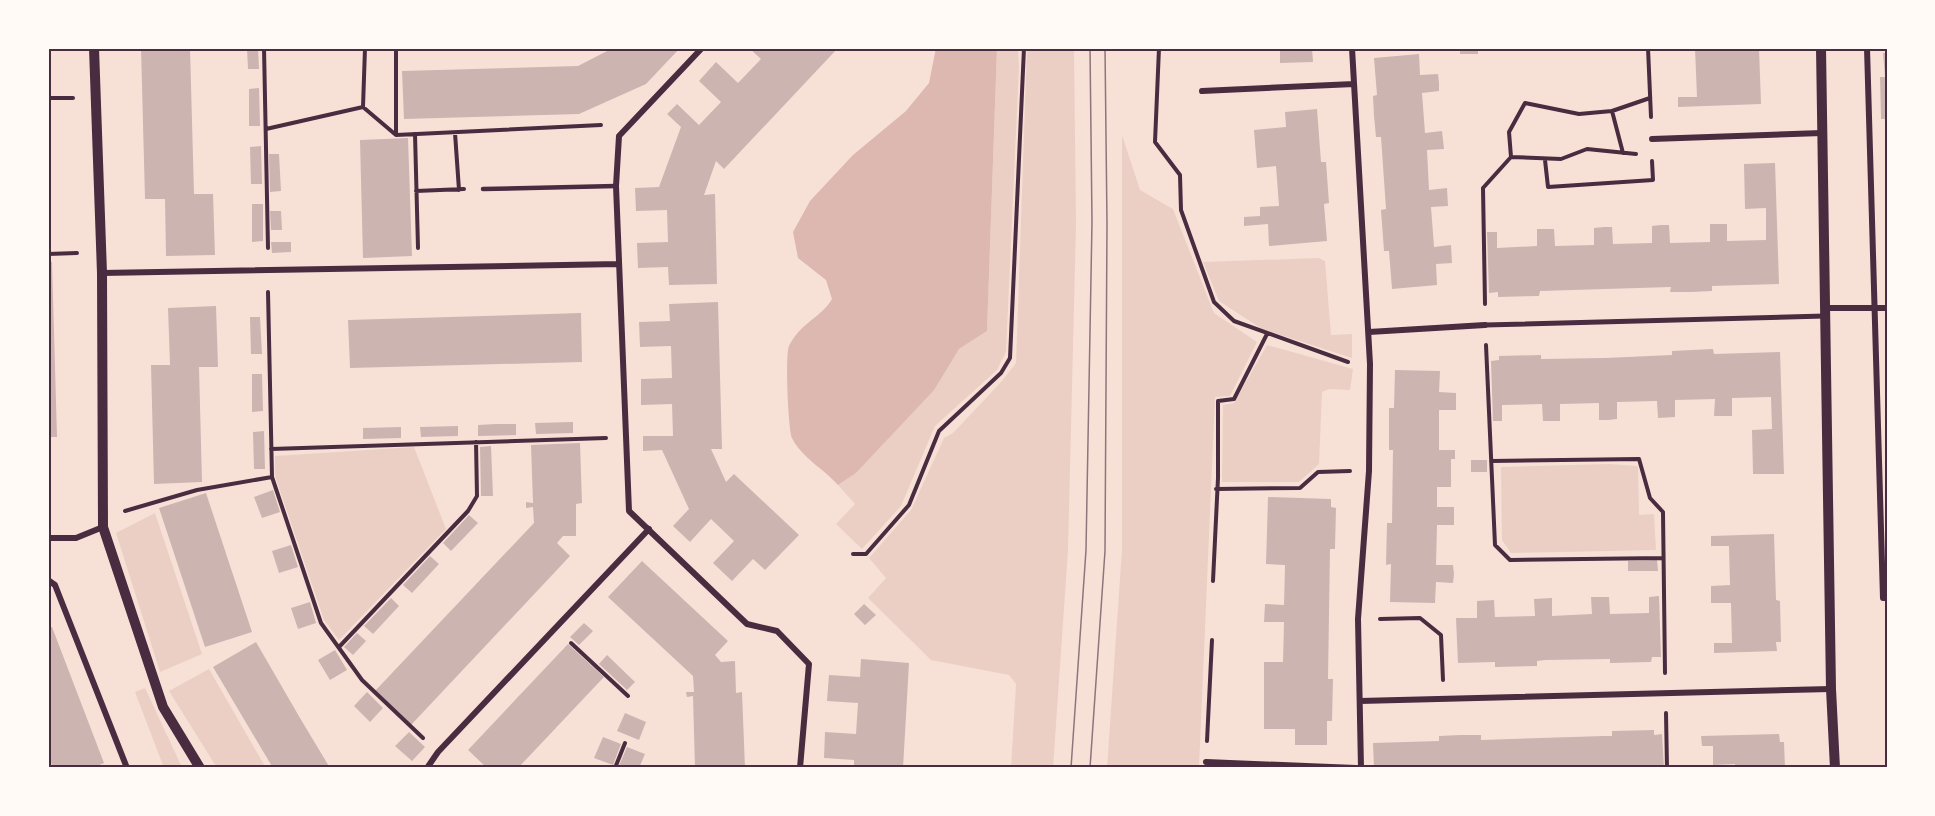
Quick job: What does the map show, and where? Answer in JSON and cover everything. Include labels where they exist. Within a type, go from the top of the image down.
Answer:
[{"type":"street","points":[[94,48],[102,273],[104,522],[163,707],[200,768]]},
{"type":"street","points":[[702,48],[619,136],[616,186],[629,511],[747,624],[777,631],[809,664],[800,768]]},
{"type":"street","points":[[1352,48],[1370,364],[1369,471],[1358,619],[1361,768]]},
{"type":"street","points":[[1821,48],[1831,689],[1835,768]]},
{"type":"street","points":[[1867,48],[1885,598]]},
{"type":"street","points":[[1203,91],[1354,84]]},
{"type":"street","points":[[1652,139],[1822,133]]},
{"type":"street","points":[[102,273],[619,264]]},
{"type":"street","points":[[1369,332],[1887,308]]},
{"type":"street","points":[[48,538],[76,538],[104,522]]},
{"type":"street","points":[[427,768],[438,752],[649,530]]},
{"type":"street","points":[[48,580],[55,585],[127,768]]},
{"type":"street","points":[[1360,700],[1831,689]]},
{"type":"street","points":[[1206,762],[1356,768]]},
{"type":"lane","points":[[483,189],[616,186]]},
{"type":"path","points":[[264,48],[272,477],[321,623],[362,680],[438,752]]},
{"type":"path","points":[[363,107],[365,48]]},
{"type":"path","points":[[396,48],[396,135]]},
{"type":"path","points":[[853,554],[866,554],[909,505],[939,431],[1001,373],[1010,358],[1024,48]]},
{"type":"path","points":[[1158,48],[1155,142],[1180,175],[1181,210],[1214,302],[1234,321],[1342,361],[1370,364]]},
{"type":"path","points":[[1545,160],[1548,187],[1653,180],[1648,48]]},
{"type":"path","points":[[1650,98],[1612,111],[1579,114],[1525,103],[1509,132],[1510,158],[1484,188],[1485,325],[1495,545],[1510,560],[1662,558]]},
{"type":"path","points":[[266,129],[363,107]]},
{"type":"path","points":[[363,107],[396,135],[629,124]]},
{"type":"path","points":[[1612,111],[1623,153]]},
{"type":"path","points":[[455,133],[459,190]]},
{"type":"path","points":[[415,134],[418,267]]},
{"type":"path","points":[[1510,158],[1561,159],[1587,149],[1652,154]]},
{"type":"path","points":[[416,191],[483,189]]},
{"type":"path","points":[[48,254],[100,253]]},
{"type":"path","points":[[1213,581],[1218,401],[1234,399],[1267,334]]},
{"type":"path","points":[[271,449],[626,437]]},
{"type":"path","points":[[339,647],[468,511],[477,496],[476,442]]},
{"type":"path","points":[[1491,461],[1639,459],[1650,498],[1663,512],[1667,768]]},
{"type":"path","points":[[1216,489],[1300,488],[1317,472],[1369,471]]},
{"type":"path","points":[[104,522],[197,490],[272,477]]},
{"type":"path","points":[[1358,619],[1420,618],[1441,634],[1444,699]]},
{"type":"path","points":[[555,628],[628,696]]},
{"type":"path","points":[[1206,762],[1212,640]]},
{"type":"path","points":[[615,768],[625,744]]},
{"type":"shaded area","points":[[936,48],[997,48],[987,331],[959,349],[934,390],[856,473],[838,485],[801,451],[792,438],[788,407],[789,346],[800,331],[832,299],[826,280],[798,258],[793,232],[810,201],[853,155],[906,111],[929,83]]},
{"type":"shaded area","points":[[997,48],[1018,48],[1019,66],[1006,352],[997,370],[935,426],[901,506],[862,549],[836,524],[855,504],[838,485],[856,473],[933,390],[959,349],[987,331]]},
{"type":"shaded area","points":[[1027,48],[1074,48],[1076,224],[1068,550],[1053,768],[1011,768],[1016,684],[1009,675],[931,660],[868,598],[886,578],[869,558],[911,510],[944,438],[953,433],[1016,363]]},
{"type":"shaded area","points":[[1122,135],[1140,190],[1173,209],[1214,313],[1257,342],[1230,396],[1215,397],[1199,768],[1107,768],[1122,549]]},
{"type":"shaded area","points":[[1319,258],[1325,261],[1331,335],[1352,334],[1352,358],[1262,329],[1219,301],[1203,262]]},
{"type":"shaded area","points":[[1267,345],[1353,369],[1350,390],[1329,389],[1322,392],[1319,464],[1299,482],[1222,482],[1223,405],[1234,403]]},
{"type":"shaded area","points":[[414,447],[446,529],[339,640],[324,620],[275,476],[275,456]]},
{"type":"shaded area","points":[[1609,464],[1638,466],[1639,515],[1654,514],[1656,550],[1511,553],[1502,540],[1501,467]]},
{"type":"shaded area","points":[[155,513],[202,654],[160,672],[116,533]]},
{"type":"shaded area","points":[[209,669],[266,768],[217,768],[169,691]]},
{"type":"shaded area","points":[[145,688],[183,768],[164,768],[135,692]]},
{"type":"building","points":[[141,48],[190,48],[194,194],[213,194],[215,255],[166,256],[165,199],[145,199]]},
{"type":"building","points":[[247,48],[258,48],[259,69],[248,69]]},
{"type":"building","points":[[613,48],[680,48],[646,84],[579,114],[404,119],[402,71],[578,66]]},
{"type":"building","points":[[749,48],[838,48],[724,169],[716,161],[704,195],[715,194],[717,284],[669,285],[668,267],[638,268],[637,243],[668,242],[667,210],[636,211],[635,188],[659,187],[681,127],[667,114],[677,104],[699,125],[721,102],[699,81],[716,62],[738,83],[761,59]]},
{"type":"building","points":[[1280,48],[1312,48],[1313,62],[1280,63]]},
{"type":"building","points":[[1460,48],[1478,48],[1478,54],[1460,54]]},
{"type":"building","points":[[1695,48],[1759,48],[1761,104],[1678,107],[1678,97],[1697,97]]},
{"type":"building","points":[[1883,53],[1887,53],[1887,119],[1881,119],[1880,77],[1885,77]]},
{"type":"building","points":[[1419,54],[1420,75],[1438,74],[1439,91],[1422,93],[1425,133],[1442,131],[1444,149],[1427,150],[1429,190],[1447,188],[1448,206],[1431,207],[1434,247],[1451,245],[1452,263],[1436,264],[1437,285],[1392,289],[1389,251],[1384,251],[1381,210],[1386,209],[1381,137],[1376,137],[1374,116],[1373,96],[1377,95],[1374,58]]},
{"type":"building","points":[[259,88],[260,126],[249,126],[249,89]]},
{"type":"building","points":[[1317,109],[1321,162],[1326,162],[1329,203],[1324,204],[1327,241],[1269,246],[1268,224],[1244,226],[1244,217],[1260,216],[1260,207],[1279,206],[1276,166],[1257,168],[1254,130],[1286,127],[1285,112]]},
{"type":"building","points":[[408,138],[412,256],[363,258],[360,140]]},
{"type":"building","points":[[261,146],[262,184],[251,184],[250,147]]},
{"type":"building","points":[[269,154],[279,154],[281,191],[270,192]]},
{"type":"building","points":[[1775,163],[1779,284],[1712,286],[1712,291],[1691,292],[1670,292],[1671,287],[1540,291],[1539,296],[1498,297],[1498,292],[1489,293],[1487,232],[1497,232],[1497,248],[1537,246],[1537,229],[1554,229],[1555,246],[1594,245],[1594,228],[1604,227],[1612,227],[1613,244],[1652,243],[1652,226],[1661,225],[1669,225],[1670,243],[1710,242],[1710,224],[1727,224],[1727,241],[1766,240],[1766,208],[1745,209],[1744,164]]},
{"type":"building","points":[[48,197],[50,197],[51,245],[48,245]]},
{"type":"building","points":[[252,204],[263,204],[263,241],[252,242]]},
{"type":"building","points":[[270,211],[281,211],[282,230],[271,230]]},
{"type":"building","points":[[271,242],[291,242],[291,252],[272,253]]},
{"type":"building","points":[[48,262],[52,262],[57,437],[48,437]]},
{"type":"building","points":[[718,302],[722,449],[711,449],[726,482],[734,474],[799,535],[765,570],[753,559],[732,581],[713,563],[734,541],[711,519],[690,542],[673,526],[689,509],[662,450],[643,451],[643,436],[673,436],[672,404],[641,405],[641,379],[672,378],[671,346],[640,347],[639,322],[670,321],[669,304]]},
{"type":"building","points":[[216,306],[218,367],[199,367],[202,482],[154,484],[151,365],[170,365],[168,308]]},
{"type":"building","points":[[581,313],[582,362],[350,368],[348,320]]},
{"type":"building","points":[[250,317],[260,317],[262,354],[251,354]]},
{"type":"building","points":[[1713,349],[1714,354],[1780,352],[1784,474],[1753,474],[1752,430],[1772,429],[1771,397],[1732,398],[1732,416],[1714,416],[1715,399],[1675,400],[1675,417],[1658,418],[1657,401],[1617,402],[1617,419],[1608,420],[1599,420],[1599,403],[1560,404],[1560,421],[1543,421],[1542,404],[1502,405],[1502,421],[1493,421],[1491,361],[1499,360],[1499,356],[1541,355],[1541,359],[1605,358],[1672,355],[1672,351]]},
{"type":"building","points":[[1395,370],[1440,371],[1439,392],[1456,393],[1456,410],[1439,410],[1439,450],[1455,450],[1455,459],[1451,459],[1451,487],[1437,487],[1437,507],[1454,507],[1454,525],[1437,525],[1436,565],[1453,565],[1454,574],[1453,583],[1436,582],[1435,603],[1390,602],[1391,564],[1386,565],[1387,523],[1392,523],[1393,450],[1389,450],[1389,408],[1394,408]]},
{"type":"building","points":[[252,374],[262,374],[263,411],[252,412]]},
{"type":"building","points":[[573,422],[573,433],[536,434],[535,423]]},
{"type":"building","points":[[516,424],[516,435],[478,436],[478,425]]},
{"type":"building","points":[[458,426],[458,436],[421,437],[420,427]]},
{"type":"building","points":[[401,427],[401,438],[363,439],[363,428]]},
{"type":"building","points":[[264,431],[265,469],[254,469],[253,432]]},
{"type":"building","points":[[580,443],[582,503],[576,504],[576,536],[563,536],[557,543],[570,556],[411,725],[375,691],[534,523],[533,507],[526,508],[526,502],[533,503],[531,445]]},
{"type":"building","points":[[491,446],[493,496],[481,496],[480,447]]},
{"type":"building","points":[[1471,460],[1487,460],[1487,472],[1471,472]]},
{"type":"building","points":[[273,490],[280,512],[262,518],[254,497]]},
{"type":"building","points":[[206,493],[252,632],[205,647],[159,508]]},
{"type":"building","points":[[1268,497],[1331,499],[1331,507],[1336,508],[1335,549],[1330,549],[1328,679],[1333,679],[1332,721],[1327,721],[1327,745],[1295,745],[1295,729],[1264,729],[1264,662],[1283,662],[1284,622],[1264,622],[1265,604],[1284,605],[1285,565],[1266,564]]},
{"type":"building","points":[[469,515],[478,523],[451,551],[443,543]]},
{"type":"building","points":[[1774,534],[1776,600],[1780,601],[1781,642],[1776,642],[1777,651],[1714,653],[1714,643],[1732,643],[1731,603],[1711,603],[1711,586],[1730,585],[1729,546],[1711,546],[1711,536]]},
{"type":"building","points":[[291,545],[298,567],[279,573],[272,551]]},
{"type":"building","points":[[430,556],[439,564],[412,593],[403,585]]},
{"type":"building","points":[[1657,560],[1658,571],[1628,571],[1628,561]]},
{"type":"building","points":[[642,561],[728,641],[715,655],[721,662],[735,661],[736,693],[742,692],[745,768],[695,768],[693,696],[687,697],[686,692],[694,692],[693,676],[608,597]]},
{"type":"building","points":[[1659,596],[1661,657],[1652,657],[1651,662],[1610,663],[1610,659],[1545,660],[1537,661],[1537,666],[1495,667],[1495,662],[1458,663],[1456,618],[1477,618],[1477,601],[1494,600],[1495,617],[1535,616],[1534,599],[1552,598],[1552,616],[1592,614],[1591,597],[1609,597],[1610,614],[1649,613],[1649,597]]},
{"type":"building","points":[[391,598],[399,606],[373,634],[364,626]]},
{"type":"building","points":[[310,602],[316,623],[298,629],[291,608]]},
{"type":"building","points":[[864,604],[876,615],[865,625],[854,614]]},
{"type":"building","points":[[584,623],[593,631],[579,645],[570,637]]},
{"type":"building","points":[[52,627],[104,763],[92,768],[53,768],[48,755],[48,628]]},
{"type":"building","points":[[357,633],[366,641],[353,655],[344,647]]},
{"type":"building","points":[[256,642],[330,768],[273,768],[213,667]]},
{"type":"building","points":[[568,644],[604,677],[518,768],[487,768],[468,750]]},
{"type":"building","points":[[335,650],[347,670],[330,680],[318,660]]},
{"type":"building","points":[[607,655],[635,682],[627,690],[599,664]]},
{"type":"building","points":[[861,659],[909,663],[903,768],[854,768],[854,760],[824,758],[825,732],[856,734],[858,703],[827,701],[829,675],[860,677]]},
{"type":"building","points":[[367,692],[383,708],[370,722],[354,706]]},
{"type":"building","points":[[625,713],[646,722],[639,740],[617,731]]},
{"type":"building","points":[[1654,730],[1654,735],[1662,734],[1664,768],[1374,768],[1373,743],[1439,741],[1439,736],[1460,735],[1481,735],[1481,740],[1612,736],[1612,731]]},
{"type":"building","points":[[409,732],[425,747],[412,761],[395,746]]},
{"type":"building","points":[[1779,734],[1780,742],[1784,742],[1785,768],[1735,768],[1735,764],[1713,765],[1713,746],[1702,746],[1701,736]]},
{"type":"building","points":[[603,737],[621,744],[613,765],[594,758]]},
{"type":"building","points":[[627,747],[645,754],[639,768],[618,768]]},
{"type":"tram line","points":[[1071,768],[1086,550],[1092,222],[1090,48]]},
{"type":"tram line","points":[[1090,768],[1105,551],[1107,224],[1105,48]]}]
